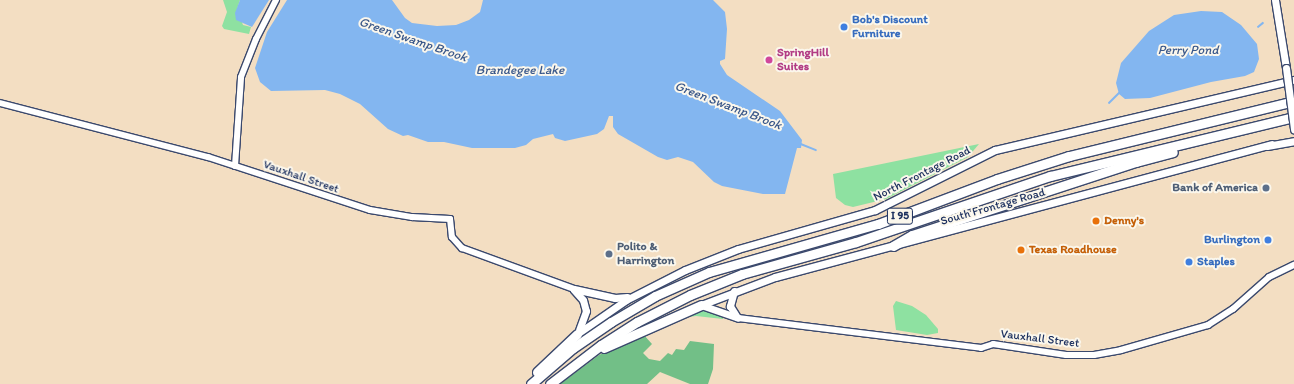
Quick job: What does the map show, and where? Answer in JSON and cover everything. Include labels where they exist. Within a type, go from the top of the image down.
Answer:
[{"type":"highway","name":"I 95","points":[[531,384],[577,346],[618,317],[670,289],[714,270],[883,222],[997,179],[1069,156],[1294,101]]},
{"type":"highway","name":"I 95","points":[[550,384],[585,356],[652,314],[700,290],[742,274],[863,239],[1030,182],[1294,117]]},
{"type":"highway","points":[[893,246],[912,235],[1136,162],[1176,151],[1198,140]]},
{"type":"highway","points":[[585,356],[700,305]]},
{"type":"highway","points":[[527,384],[547,361],[577,334]]},
{"type":"main road","points":[[1275,0],[1294,129]]},
{"type":"main road","name":"North Frontage Road","points":[[577,334],[632,296],[666,278],[722,255],[875,210],[1000,148],[1294,80]]},
{"type":"main road","name":"South Frontage Road","points":[[700,305],[734,291],[775,277],[1294,140]]},
{"type":"main road","points":[[574,290],[615,298],[632,296]]},
{"type":"main road","points":[[574,290],[583,300],[586,312],[577,334]]},
{"type":"main road","points":[[734,291],[730,306],[738,318]]},
{"type":"main road","points":[[700,305],[738,318]]},
{"type":"street","points":[[235,166],[241,77],[256,39],[276,0]]},
{"type":"street","name":"Vauxhall Street","points":[[0,103],[235,166],[370,210],[412,218],[450,219],[454,240],[462,248],[574,290]]},
{"type":"street","name":"Vauxhall Street","points":[[738,318],[981,348],[993,344],[1066,355],[1121,350],[1208,325],[1233,309],[1269,277],[1294,265]]},
{"type":"green space","points":[[223,0],[240,0],[237,9],[243,25],[251,27],[249,34],[224,29],[222,26],[227,12]]},
{"type":"green space","points":[[979,144],[968,157],[886,199],[853,207],[845,205],[836,198],[833,174]]},
{"type":"green space","points":[[896,301],[912,306],[926,315],[938,329],[938,333],[927,335],[896,330],[893,306]]},
{"type":"green space","points":[[696,311],[707,311],[724,316],[723,319],[696,316],[674,319]]},
{"type":"green space","points":[[643,334],[652,344],[643,353],[649,359],[660,361],[668,353],[672,355],[676,349],[684,350],[690,341],[714,344],[713,369],[708,384],[690,384],[660,372],[647,384],[560,384],[599,355]]},
{"type":"water","points":[[240,0],[269,0],[252,27],[236,20],[235,13]]},
{"type":"water","name":"Brandegee Lake","points":[[287,0],[392,0],[405,18],[412,23],[437,26],[456,25],[469,20],[480,12],[483,0],[713,0],[725,12],[727,29],[725,59],[720,61],[720,64],[727,75],[780,111],[802,140],[801,148],[797,148],[785,194],[763,194],[722,186],[714,182],[693,162],[678,157],[667,160],[658,157],[618,134],[613,127],[613,116],[609,116],[604,129],[597,134],[565,141],[555,138],[553,134],[533,139],[526,145],[515,148],[472,148],[444,142],[428,142],[408,135],[403,136],[388,129],[360,104],[340,94],[325,90],[271,91],[260,82],[255,68],[267,32]]},
{"type":"water","name":"Perry Pond","points":[[1201,11],[1222,12],[1241,25],[1257,44],[1259,59],[1254,72],[1245,76],[1211,82],[1150,98],[1125,99],[1119,94],[1116,83],[1121,63],[1149,31],[1174,15]]},
{"type":"waterway","name":"Green Swamp Brook","points":[[1258,27],[1263,23]]},
{"type":"waterway","name":"Green Swamp Brook","points":[[1109,103],[1119,93]]},
{"type":"waterway","name":"Green Swamp Brook","points":[[801,144],[816,150]]},
{"type":"place","name":"Bob's Discount Furniture","points":[[844,27]]},
{"type":"place","name":"SpringHill Suites","points":[[769,60]]},
{"type":"place","name":"Bank of America","points":[[1266,188]]},
{"type":"place","name":"Denny's","points":[[1096,221]]},
{"type":"place","name":"Burlington","points":[[1268,240]]},
{"type":"place","name":"Texas Roadhouse","points":[[1021,250]]},
{"type":"place","name":"Polito & Harrington","points":[[609,254]]},
{"type":"place","name":"Staples","points":[[1189,262]]}]
